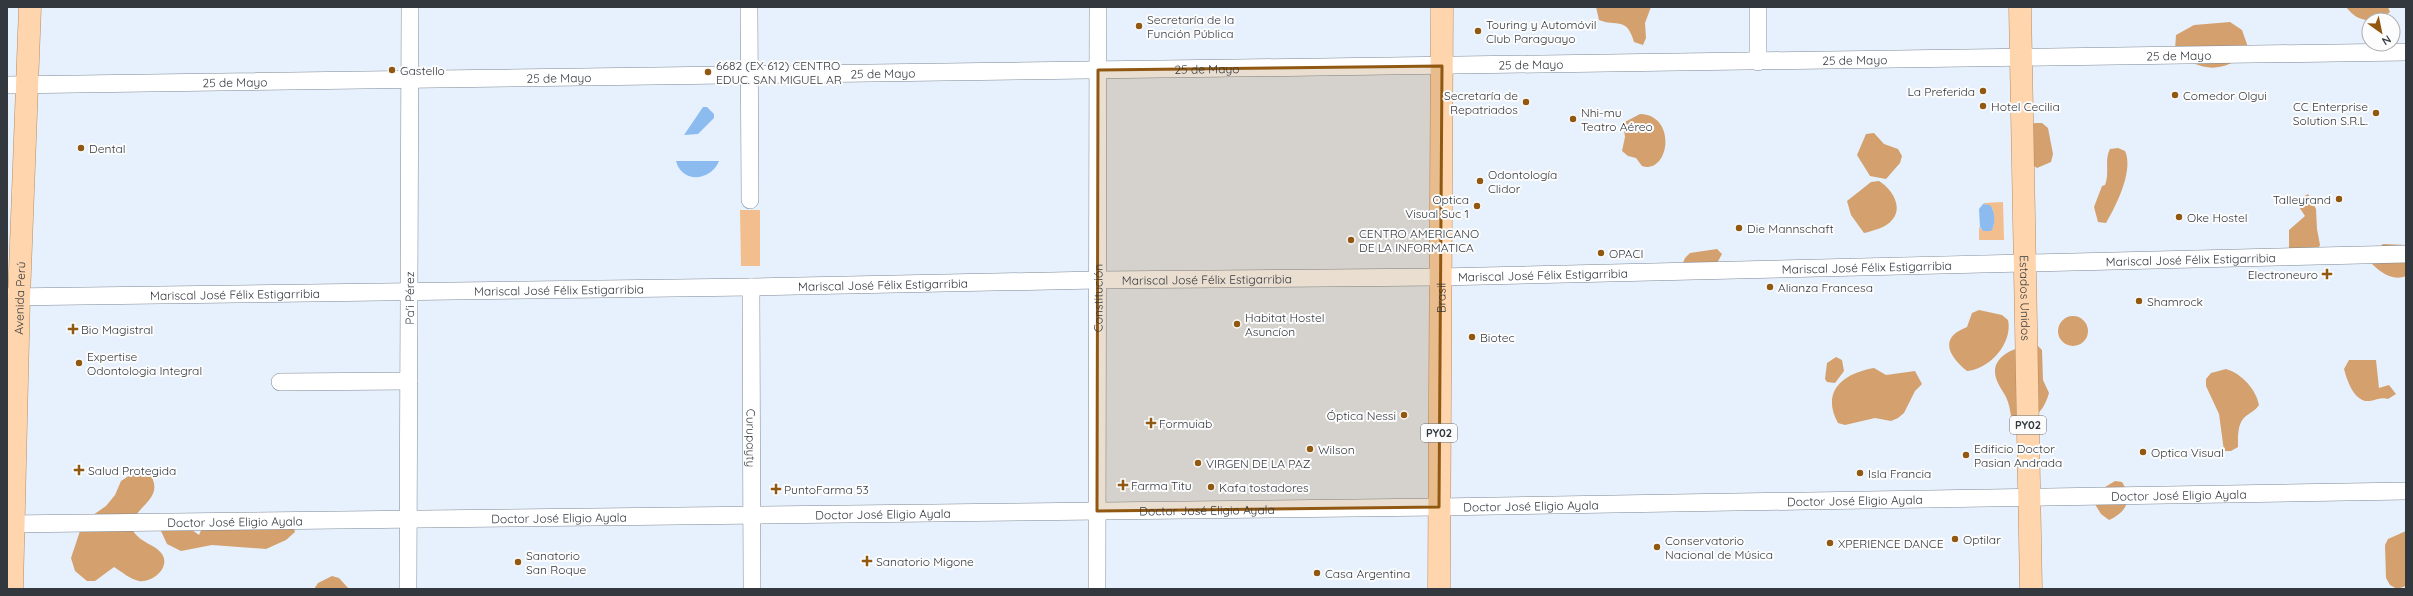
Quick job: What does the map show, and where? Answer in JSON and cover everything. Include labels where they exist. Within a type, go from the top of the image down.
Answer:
[{"type":"main road","name":"Avenida Perú","points":[[12,589],[10,524],[17,84],[30,7]]},
{"type":"main road","name":"Brasil","points":[[1439,589],[1442,7]]},
{"type":"main road","name":"Estados Unidos","points":[[2020,7],[2031,589]]},
{"type":"street","name":"Pa'i Pérez","points":[[408,589],[410,7]]},
{"type":"street","points":[[749,7],[751,75],[750,200]]},
{"type":"street","name":"Constitución","points":[[1097,589],[1098,7]]},
{"type":"street","points":[[1758,7],[1758,62]]},
{"type":"street","name":"25 de Mayo","points":[[17,84],[1758,62],[2406,52]]},
{"type":"street","name":"Mariscal José Félix Estigarribia","points":[[13,297],[409,290],[751,287],[1097,280],[1440,277],[2024,261],[2406,254]]},
{"type":"street","name":"Curupayty","points":[[751,287],[752,589]]},
{"type":"street","points":[[280,382],[409,381]]},
{"type":"street","name":"Doctor José Eligio Ayala","points":[[10,524],[1439,507],[2029,496],[2406,491]]},
{"type":"highlighted area","points":[[1442,66],[1439,507],[1097,511],[1098,70]]},
{"type":"shaded area","points":[[1596,7],[1651,7],[1645,23],[1646,38],[1643,45],[1634,42],[1631,34],[1624,25],[1599,20]]},
{"type":"shaded area","points":[[2346,7],[2388,7],[2390,12],[2361,12],[2361,19]]},
{"type":"shaded area","points":[[2230,22],[2242,30],[2249,50],[2240,58],[2231,63],[2221,67],[2212,68],[2203,66],[2184,58],[2175,50],[2176,35],[2194,25]]},
{"type":"shaded area","points":[[1640,114],[1652,117],[1660,124],[1664,133],[1665,144],[1663,154],[1658,162],[1651,166],[1642,166],[1636,158],[1628,156],[1622,151],[1625,137],[1623,123]]},
{"type":"shaded area","points":[[2035,123],[2042,123],[2048,128],[2053,154],[2051,162],[2037,168],[2030,163],[2028,126]]},
{"type":"shaded area","points":[[1874,133],[1884,144],[1898,149],[1902,156],[1900,163],[1886,179],[1870,176],[1857,155],[1866,134]]},
{"type":"shaded area","points":[[2118,148],[2125,151],[2127,159],[2126,178],[2119,198],[2106,223],[2098,222],[2094,207],[2102,186],[2105,185],[2108,153],[2110,149]]},
{"type":"shaded area","points":[[1879,181],[1892,193],[1897,209],[1892,220],[1887,225],[1864,233],[1851,215],[1847,201],[1871,182]]},
{"type":"shaded area","points":[[2308,194],[2316,209],[2317,229],[2320,245],[2317,251],[2289,250],[2289,230],[2305,216],[2297,204],[2298,200]]},
{"type":"shaded area","points":[[2003,202],[2004,240],[1979,240],[1979,227],[1982,230],[1994,226],[1993,209],[1983,203]]},
{"type":"shaded area","points":[[740,210],[760,210],[760,266],[741,266]]},
{"type":"shaded area","points":[[2383,244],[2406,245],[2406,276],[2396,278],[2391,277],[2377,269],[2370,262],[2372,254]]},
{"type":"shaded area","points":[[1717,249],[1722,254],[1717,263],[1682,265],[1685,258],[1690,253]]},
{"type":"shaded area","points":[[1979,310],[2002,315],[2008,320],[2009,329],[2003,346],[1991,360],[1976,369],[1967,371],[1951,353],[1949,348],[1950,342],[1952,336],[1958,331],[1967,327],[1972,313]]},
{"type":"shaded area","points":[[2073,316],[2079,317],[2087,325],[2087,337],[2079,345],[2073,346],[2067,345],[2059,337],[2058,331],[2059,325],[2067,317]]},
{"type":"shaded area","points":[[2036,344],[2042,350],[2043,380],[2049,393],[2044,406],[2036,416],[2025,420],[2018,419],[2011,416],[2008,402],[1999,386],[1995,370],[1997,363],[2007,353],[2022,347]]},
{"type":"shaded area","points":[[1836,357],[1842,360],[1844,371],[1835,383],[1827,382],[1825,379],[1827,363]]},
{"type":"shaded area","points":[[2349,360],[2376,360],[2379,388],[2389,385],[2396,394],[2388,399],[2381,398],[2364,401],[2352,390],[2347,379],[2344,369]]},
{"type":"shaded area","points":[[1874,368],[1886,375],[1915,371],[1922,384],[1915,391],[1904,413],[1898,418],[1891,421],[1875,418],[1845,425],[1838,423],[1833,411],[1832,401],[1834,392],[1838,385],[1854,374],[1863,370]]},
{"type":"shaded area","points":[[2226,369],[2237,374],[2247,382],[2255,393],[2259,405],[2241,422],[2238,447],[2231,451],[2224,451],[2219,414],[2206,386],[2206,379],[2211,373]]},
{"type":"shaded area","points":[[139,469],[146,471],[151,475],[154,491],[150,499],[136,515],[133,531],[140,539],[156,548],[162,554],[164,564],[162,569],[159,574],[149,580],[139,581],[129,577],[114,567],[95,581],[87,581],[75,571],[71,558],[83,522],[106,506],[115,495],[121,481]]},
{"type":"shaded area","points":[[2115,481],[2122,482],[2127,494],[2127,499],[2124,509],[2109,520],[2101,514],[2093,501],[2095,493]]},
{"type":"shaded area","points":[[175,524],[188,527],[199,535],[202,528],[293,525],[295,532],[286,540],[266,549],[212,545],[181,551],[167,544],[161,531]]},
{"type":"shaded area","points":[[2406,531],[2406,586],[2397,589],[2390,585],[2386,578],[2385,545],[2388,539]]},
{"type":"shaded area","points":[[332,576],[339,578],[349,589],[314,589],[318,583]]},
{"type":"water","points":[[703,107],[707,107],[714,114],[714,118],[698,134],[684,135]]},
{"type":"water","points":[[676,161],[719,161],[710,173],[697,177],[684,174]]},
{"type":"water","points":[[1983,204],[1990,205],[1993,210],[1994,221],[1991,231],[1983,231],[1980,227],[1979,209]]},
{"type":"place","name":"Secretaría de la Función Pública","points":[[1139,26]]},
{"type":"place","name":"Touring y Automóvil Club Paraguayo","points":[[1478,31]]},
{"type":"place","name":"Gastello","points":[[392,70]]},
{"type":"place","name":"6682 (EX 612) CENTRO EDUC. SAN MIGUEL AR","points":[[708,72]]},
{"type":"place","name":"La Preferida","points":[[1983,91]]},
{"type":"place","name":"Comedor Olgui","points":[[2175,95]]},
{"type":"place","name":"Secretaría de Repatriados","points":[[1526,102]]},
{"type":"place","name":"Hotel Cecilia","points":[[1983,106]]},
{"type":"place","name":"CC Enterprise Solution S.R.L.","points":[[2376,113]]},
{"type":"place","name":"Nhi-mu Teatro Aéreo","points":[[1573,119]]},
{"type":"place","name":"Dental","points":[[81,148]]},
{"type":"place","name":"Odontología Clidor","points":[[1480,181]]},
{"type":"place","name":"Talleyrand","points":[[2339,199]]},
{"type":"place","name":"Optica Visual Suc 1","points":[[1477,206]]},
{"type":"place","name":"Oke Hostel","points":[[2179,217]]},
{"type":"place","name":"Die Mannschaft","points":[[1739,228]]},
{"type":"place","name":"CENTRO AMERICANO DE LA INFORMATICA","points":[[1351,240]]},
{"type":"place","name":"OPACI","points":[[1601,253]]},
{"type":"place","name":"Electroneuro","points":[[2327,274]]},
{"type":"place","name":"Alianza Francesa","points":[[1770,287]]},
{"type":"place","name":"Shamrock","points":[[2139,301]]},
{"type":"place","name":"Habitat Hostel Asuncíon","points":[[1237,324]]},
{"type":"place","name":"Bio Magistral","points":[[73,329]]},
{"type":"place","name":"Biotec","points":[[1472,337]]},
{"type":"place","name":"Expertise Odontologia Integral","points":[[79,363]]},
{"type":"place","name":"Óptica Nessi","points":[[1404,415]]},
{"type":"place","name":"Formuiab","points":[[1151,423]]},
{"type":"place","name":"Wilson","points":[[1310,449]]},
{"type":"place","name":"Optica Visual","points":[[2143,452]]},
{"type":"place","name":"Edificio Doctor Pasian Andrada","points":[[1966,455]]},
{"type":"place","name":"VIRGEN DE LA PAZ","points":[[1198,463]]},
{"type":"place","name":"Salud Protegida","points":[[79,470]]},
{"type":"place","name":"Isla Francia","points":[[1860,473]]},
{"type":"place","name":"Farma Titu","points":[[1123,485]]},
{"type":"place","name":"Kafa tostadores","points":[[1211,487]]},
{"type":"place","name":"PuntoFarma 53","points":[[776,489]]},
{"type":"place","name":"Optilar","points":[[1955,539]]},
{"type":"place","name":"XPERIENCE DANCE","points":[[1830,543]]},
{"type":"place","name":"Conservatorio Nacional de Música","points":[[1657,547]]},
{"type":"place","name":"Sanatorio Migone","points":[[867,561]]},
{"type":"place","name":"Sanatorio San Roque","points":[[518,562]]},
{"type":"place","name":"Casa Argentina","points":[[1317,573]]}]
